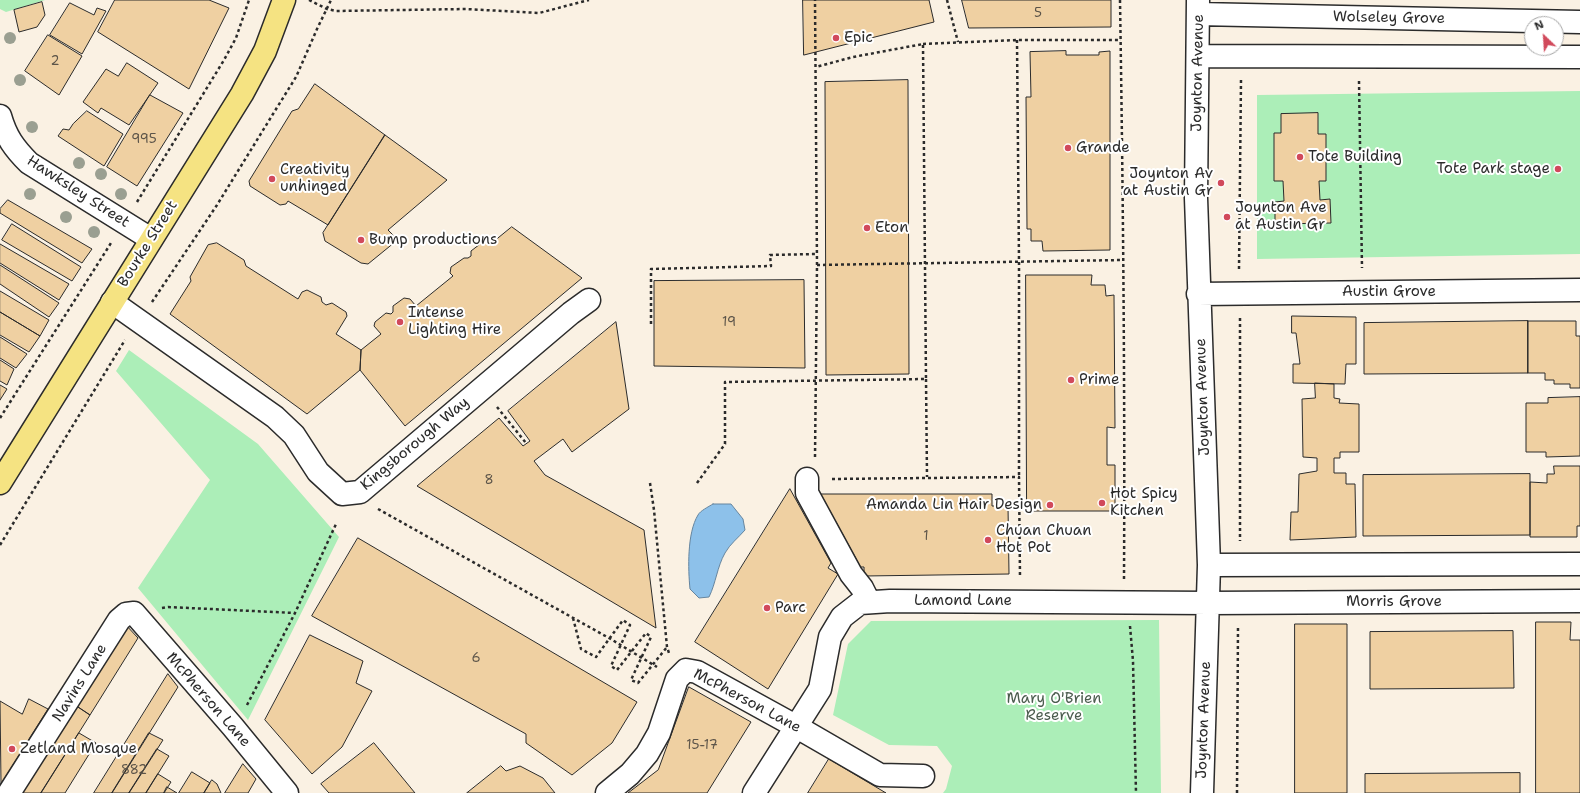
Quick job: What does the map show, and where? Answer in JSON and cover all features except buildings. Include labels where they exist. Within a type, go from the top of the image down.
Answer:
[{"type":"main road","name":"Bourke Street","points":[[0,483],[242,94],[265,51],[284,0]]},
{"type":"street","name":"Wolseley Grove","points":[[1198,7],[1580,22]]},
{"type":"street","name":"Joynton Avenue","points":[[1198,7],[1199,56],[1196,198],[1198,294],[1209,564],[1202,793]]},
{"type":"street","points":[[1199,56],[1580,57]]},
{"type":"street","name":"Hawksley Street","points":[[0,116],[7,135],[16,150],[29,162],[152,239]]},
{"type":"street","name":"Austin Grove","points":[[1198,294],[1580,290]]},
{"type":"street","name":"Kingsborough Way","points":[[112,302],[275,417],[294,435],[318,472],[342,494],[360,492],[565,318],[589,300]]},
{"type":"street","points":[[811,479],[808,493],[851,574],[862,588],[869,602]]},
{"type":"street","points":[[1209,564],[1580,564]]},
{"type":"street","name":"Lamond Lane","points":[[754,793],[797,727],[820,688],[830,637],[842,617],[860,603],[890,600],[1209,603]]},
{"type":"street","name":"Morris Grove","points":[[1209,603],[1580,601]]},
{"type":"street","name":"McPherson Lane","points":[[130,613],[232,727],[287,793]]},
{"type":"street","name":"Navins Lane","points":[[10,793],[119,620],[130,613]]},
{"type":"street","name":"McPherson Lane","points":[[607,793],[630,774],[647,754],[658,733],[677,679],[686,670],[697,672],[880,775],[923,776]]},
{"type":"path","points":[[134,207],[224,60],[236,38],[249,0]]},
{"type":"path","points":[[0,545],[117,353],[217,204],[296,77],[331,0]]},
{"type":"path","points":[[310,1],[327,9],[336,10],[375,11],[466,9],[538,13],[589,0]]},
{"type":"path","points":[[815,0],[817,380],[811,479],[1019,477]]},
{"type":"path","points":[[946,0],[958,42]]},
{"type":"path","points":[[1120,0],[1122,260],[1125,332],[1124,580],[1128,602],[1132,661],[1136,793]]},
{"type":"path","points":[[816,67],[923,44],[1017,40],[1121,40]]},
{"type":"path","points":[[1017,40],[1020,580]]},
{"type":"path","points":[[923,44],[927,477]]},
{"type":"path","points":[[1239,276],[1241,81]]},
{"type":"path","points":[[1359,81],[1362,292]]},
{"type":"path","points":[[0,418],[113,241]]},
{"type":"path","points":[[651,324],[651,269],[771,266],[770,255],[817,254]]},
{"type":"path","points":[[817,265],[925,262],[1122,260]]},
{"type":"path","points":[[1240,316],[1240,538]]},
{"type":"path","points":[[697,483],[725,444],[725,382],[926,379]]},
{"type":"path","points":[[495,405],[526,443]]},
{"type":"path","points":[[650,483],[667,647],[677,679]]},
{"type":"path","points":[[360,492],[375,508],[632,651],[677,679]]},
{"type":"path","points":[[232,727],[243,714],[295,613],[336,524]]},
{"type":"path","points":[[130,613],[168,607],[295,613]]},
{"type":"path","points":[[573,618],[580,649],[596,657],[622,620],[630,625],[611,666],[617,670],[646,633],[651,637],[631,680],[638,683],[667,647]]},
{"type":"path","points":[[1237,793],[1238,641]]},
{"type":"green space","points":[[0,0],[45,0],[6,12],[0,9]]},
{"type":"green space","points":[[1580,91],[1580,254],[1257,259],[1257,95]]},
{"type":"green space","points":[[129,350],[258,444],[339,537],[248,720],[138,588],[210,480],[116,371]]},
{"type":"green space","name":"Mary O'Brien Reserve","points":[[1159,620],[1161,793],[943,793],[946,789],[952,766],[937,746],[889,745],[833,715],[848,644],[871,621]]},
{"type":"water","points":[[713,504],[731,504],[743,519],[745,530],[725,553],[709,597],[699,598],[690,589],[690,541],[694,523],[698,515]]},
{"type":"place","name":"Epic","points":[[836,38]]},
{"type":"place","name":"Grande","points":[[1068,148]]},
{"type":"place","name":"Tote Building","points":[[1300,157]]},
{"type":"place","name":"Tote Park stage","points":[[1558,169]]},
{"type":"place","name":"Creativity unhinged","points":[[272,179]]},
{"type":"place","name":"Joynton Av at Austin Gr","points":[[1221,183]]},
{"type":"place","name":"Joynton Ave at Austin Gr","points":[[1227,217]]},
{"type":"place","name":"Eton","points":[[867,228]]},
{"type":"place","name":"Bump productions","points":[[361,240]]},
{"type":"place","name":"Intense Lighting Hire","points":[[400,322]]},
{"type":"place","name":"Prime","points":[[1071,380]]},
{"type":"place","name":"Hot Spicy Kitchen","points":[[1102,503]]},
{"type":"place","name":"Amanda Lin Hair Design","points":[[1050,505]]},
{"type":"place","name":"Chuan Chuan Hot Pot","points":[[988,540]]},
{"type":"place","name":"Parc","points":[[767,608]]},
{"type":"place","name":"Zetland Mosque","points":[[12,749]]}]
